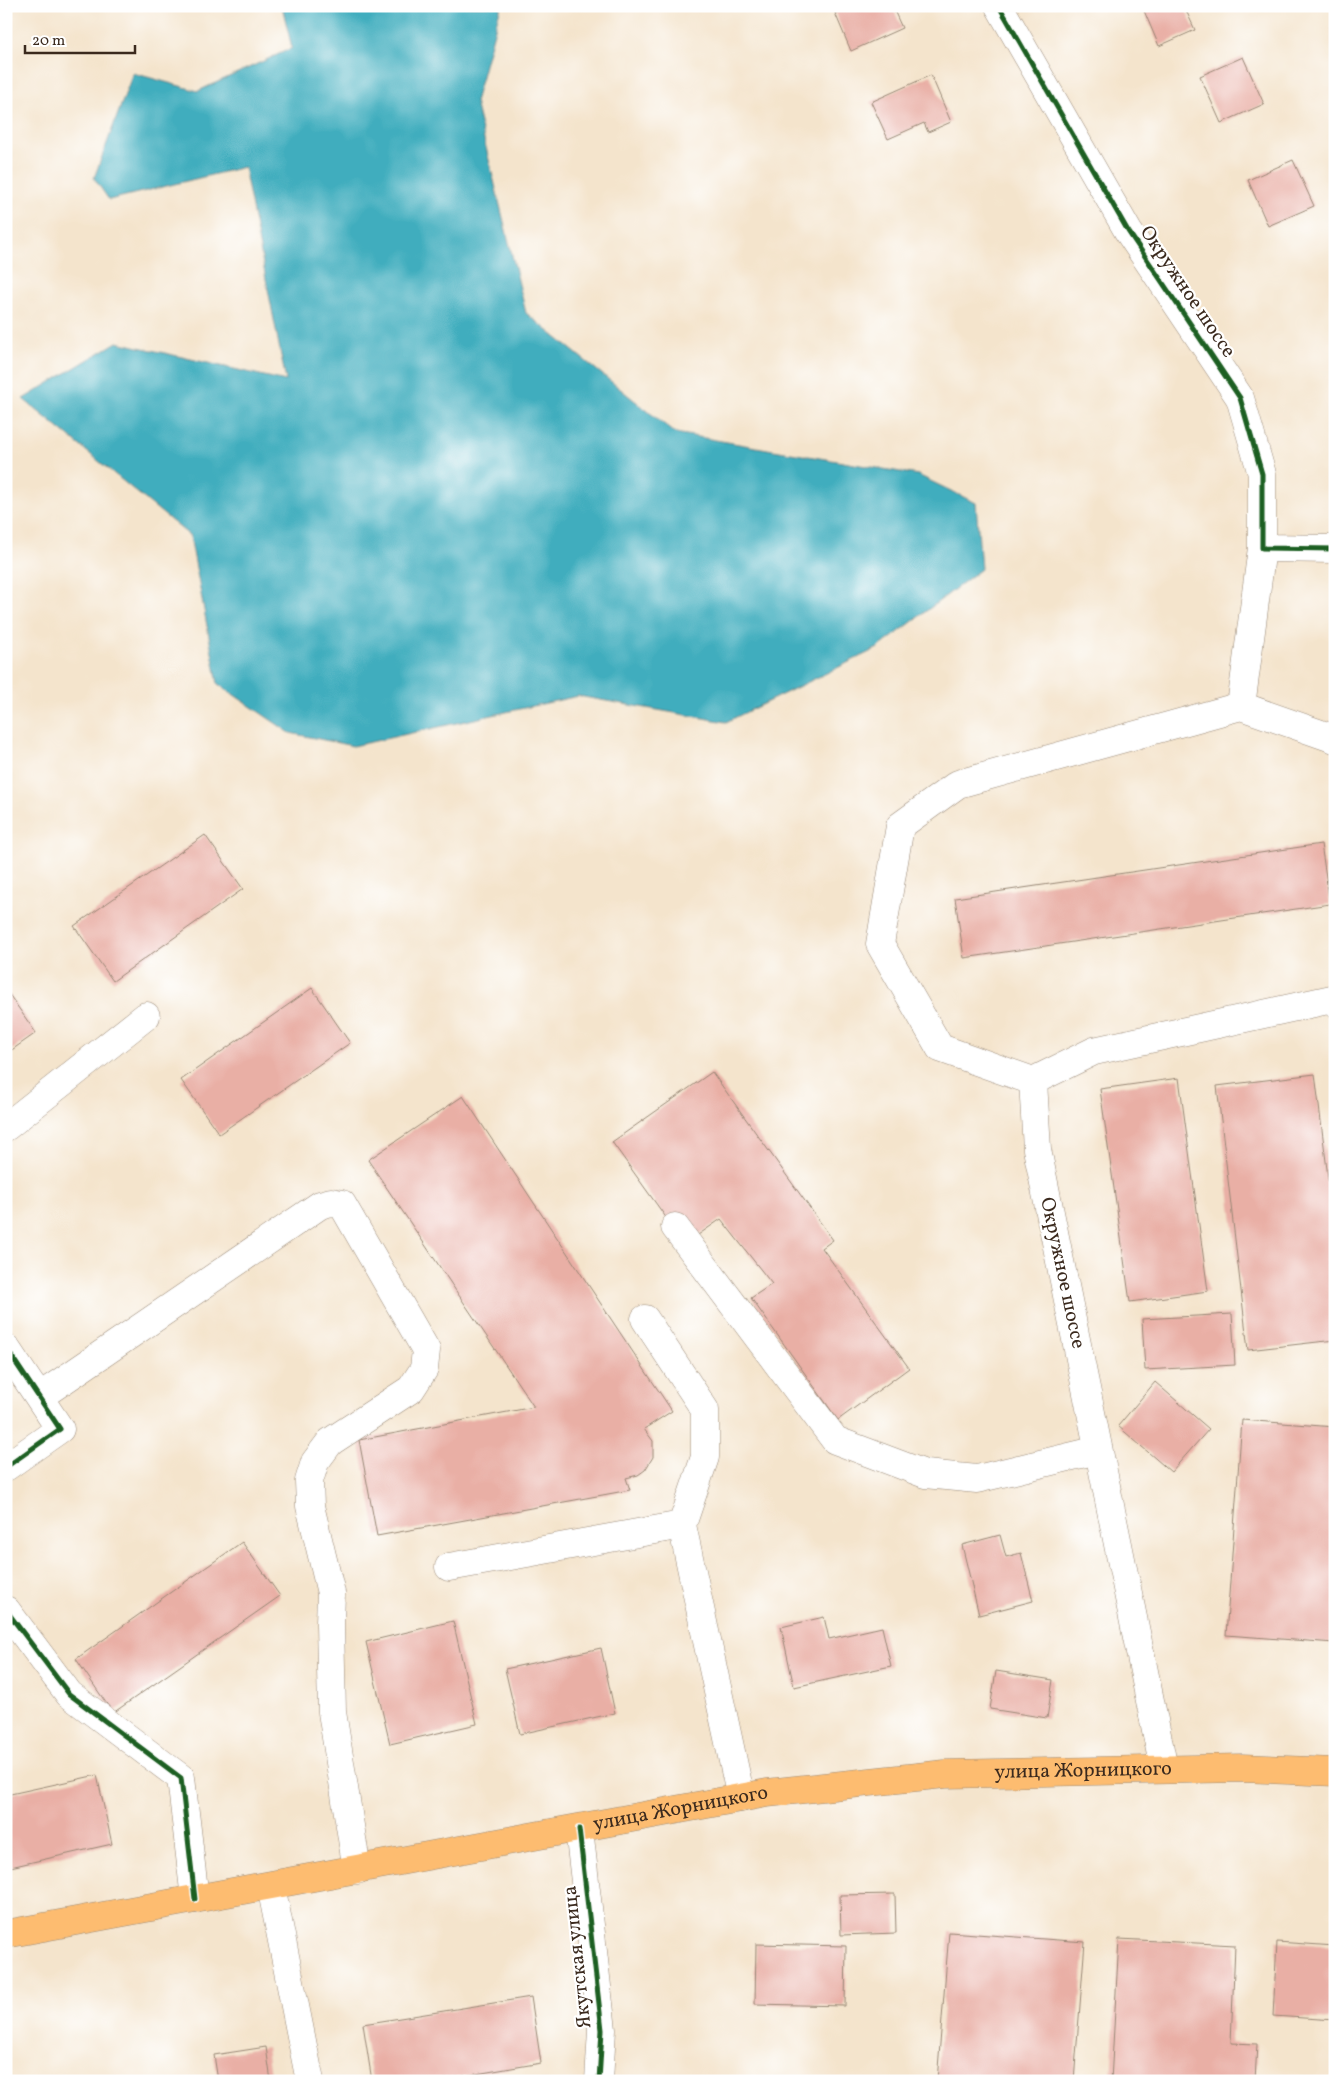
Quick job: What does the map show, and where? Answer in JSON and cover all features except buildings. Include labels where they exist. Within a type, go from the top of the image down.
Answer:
[{"type":"main road","name":"улица Жорницкого","points":[[6,1934],[767,1793],[945,1774],[1242,1768],[1335,1772]]},
{"type":"street","name":"Окружное шоссе","points":[[999,6],[1128,231],[1240,398],[1262,474],[1262,548],[1241,706]]},
{"type":"street","points":[[1262,548],[1335,549]]},
{"type":"street","points":[[1334,998],[1094,1051],[1033,1081],[940,1048],[880,944],[900,826],[958,784],[1241,706],[1335,739]]},
{"type":"street","points":[[6,1127],[146,1016]]},
{"type":"street","name":"Окружное шоссе","points":[[1033,1081],[1037,1149],[1164,1769]]},
{"type":"street","points":[[39,1398],[320,1205],[331,1202],[342,1204],[426,1350],[424,1370],[411,1389],[330,1442],[315,1462],[309,1482],[310,1506],[331,1593],[332,1712],[357,1870]]},
{"type":"street","points":[[675,1227],[835,1440],[925,1474],[977,1480],[1098,1450]]},
{"type":"street","points":[[646,1319],[705,1410],[705,1457],[682,1525],[741,1798]]},
{"type":"street","points":[[6,1348],[60,1429],[6,1467]]},
{"type":"street","points":[[449,1567],[682,1525]]},
{"type":"street","points":[[6,1610],[69,1694],[180,1778],[195,1899]]},
{"type":"street","name":"Якутская улица","points":[[579,1829],[602,2030],[599,2081]]},
{"type":"street","points":[[271,1886],[310,2081]]},
{"type":"water","points":[[282,6],[501,6],[475,102],[526,313],[675,433],[918,475],[976,503],[981,569],[878,648],[726,722],[578,696],[353,746],[290,733],[218,684],[190,536],[23,399],[117,342],[286,381],[244,167],[109,200],[94,178],[133,73],[198,91],[292,48]]},
{"type":"cycle path","points":[[999,6],[1128,231],[1240,398],[1262,474],[1262,548],[1335,549]]},
{"type":"cycle path","points":[[6,1348],[60,1429],[6,1467]]},
{"type":"cycle path","points":[[6,1610],[69,1694],[181,1778],[195,1899]]},
{"type":"cycle path","points":[[579,1829],[602,2030],[599,2081]]}]
